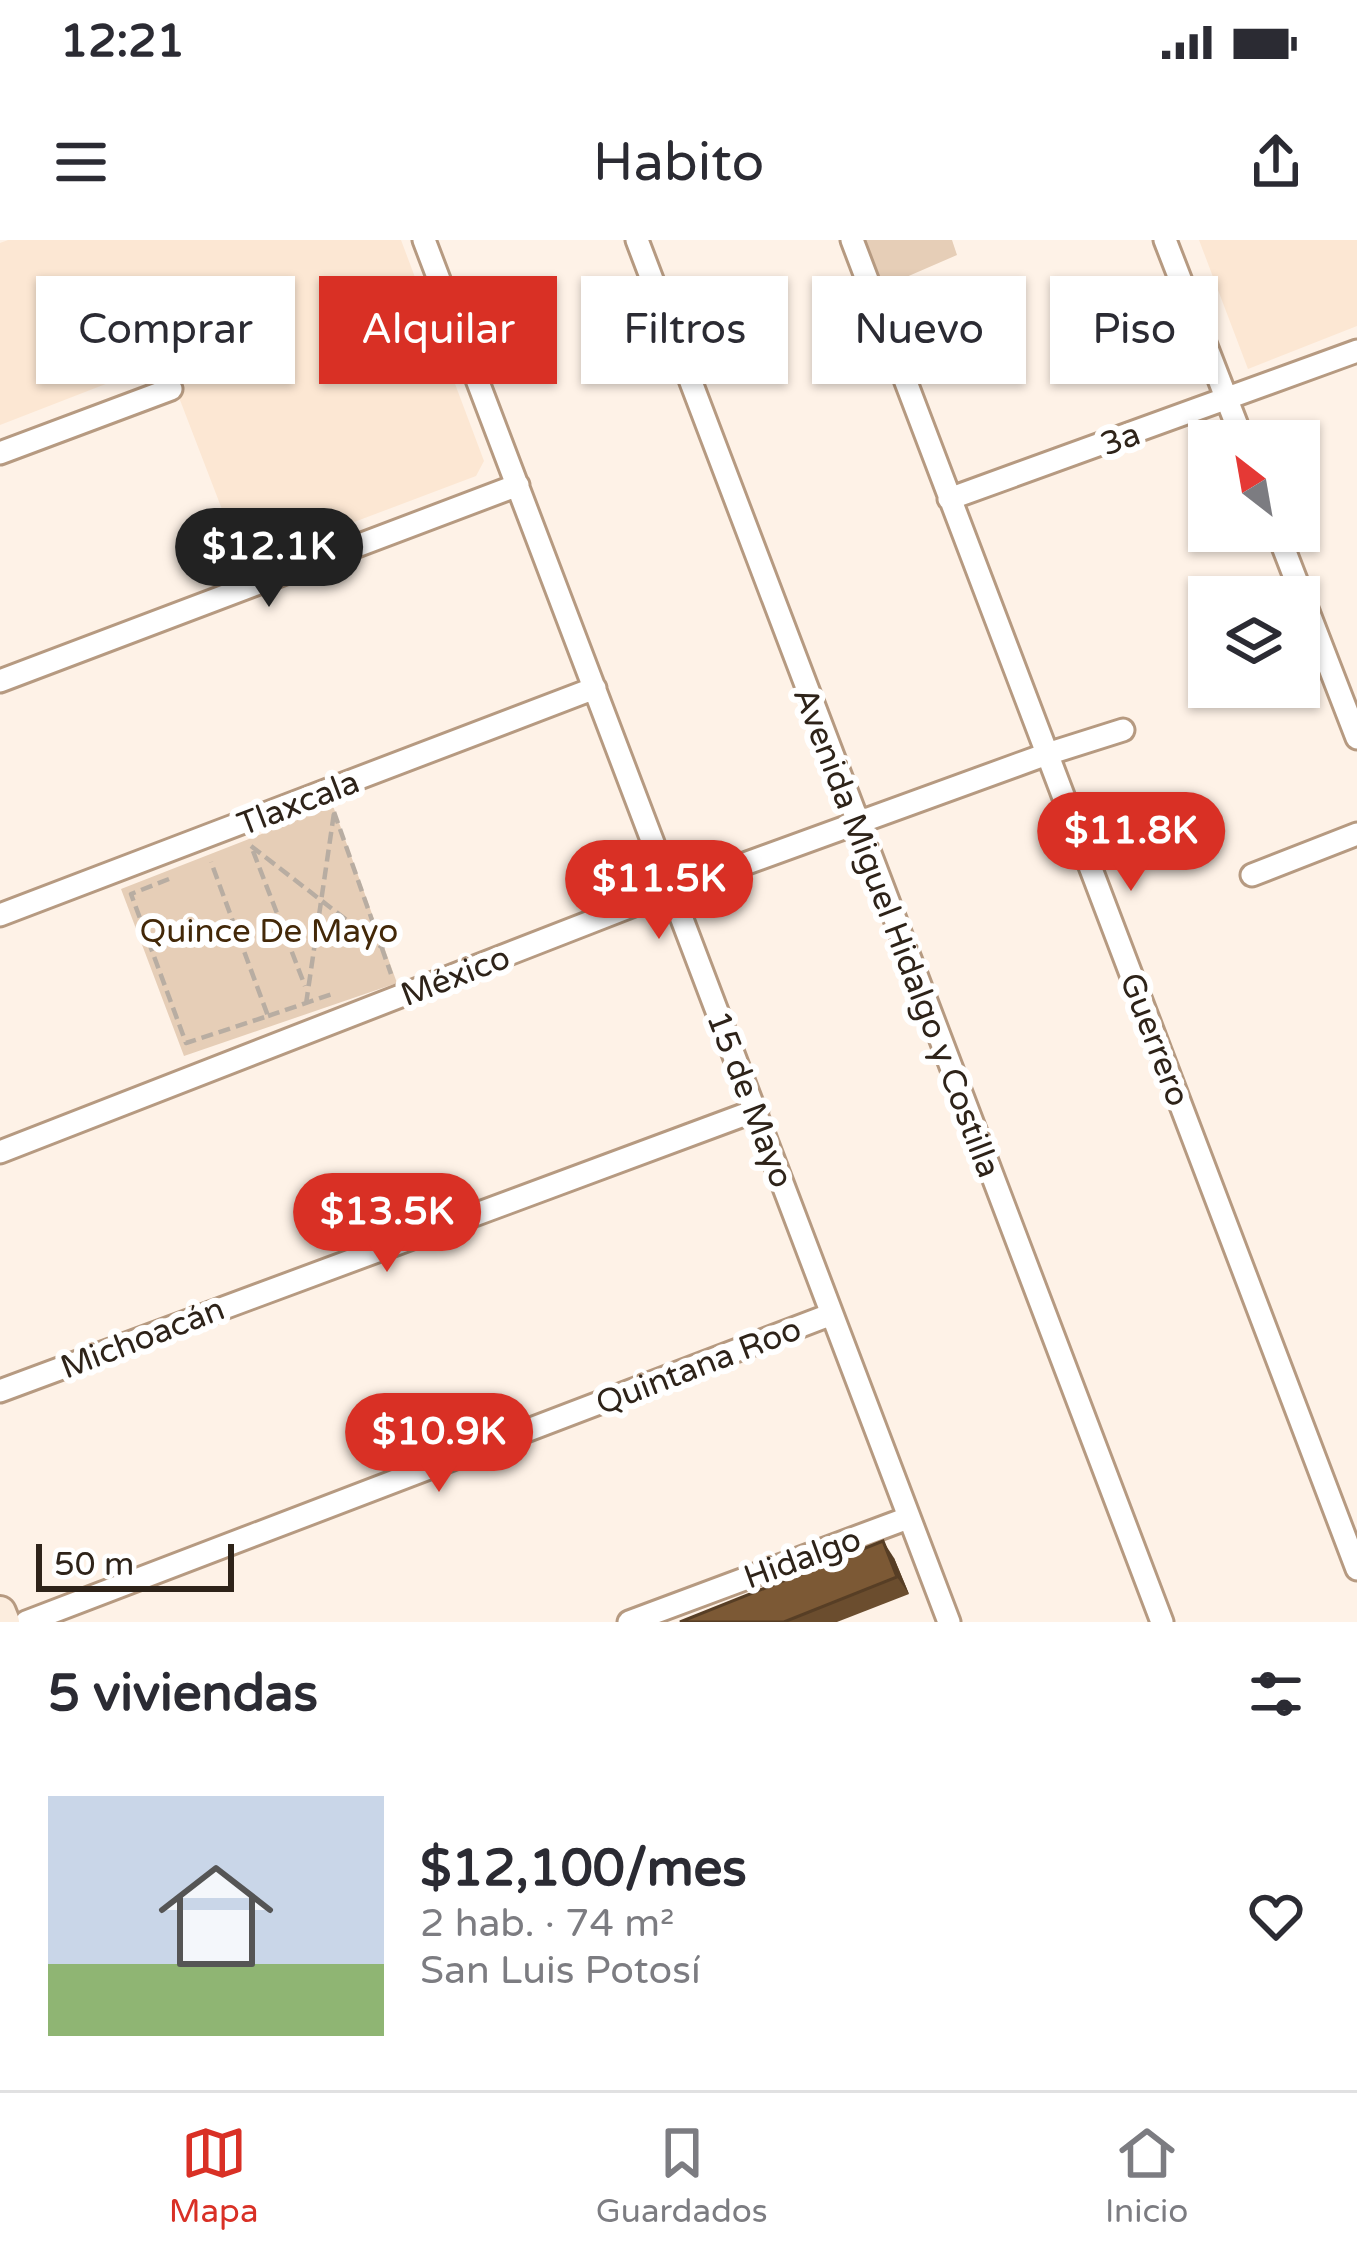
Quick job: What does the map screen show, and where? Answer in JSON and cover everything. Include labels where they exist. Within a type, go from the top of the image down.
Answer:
[{"type":"street","name":"15 de Mayo","points":[[424,240],[950,1622]]},
{"type":"street","name":"Avenida Miguel Hidalgo y Costilla","points":[[638,240],[1162,1622]]},
{"type":"street","name":"Guerrero","points":[[853,240],[1357,1569]]},
{"type":"street","points":[[1166,240],[1235,420]]},
{"type":"street","name":"3a","points":[[949,499],[1357,351]]},
{"type":"street","points":[[0,453],[171,389]]},
{"type":"street","points":[[0,681],[518,485]]},
{"type":"street","points":[[1285,552],[1357,738]]},
{"type":"street","name":"Tlaxcala","points":[[0,915],[595,688]]},
{"type":"street","name":"México","points":[[0,1152],[670,891],[1123,730]]},
{"type":"street","points":[[1252,875],[1357,834]]},
{"type":"street","name":"Michoacán","points":[[0,1391],[757,1111]]},
{"type":"street","name":"Quintana Roo","points":[[26,1622],[832,1314]]},
{"type":"street","name":"Hidalgo","points":[[629,1622],[908,1518]]},
{"type":"street","points":[[0,1612],[4,1622]]},
{"type":"path","points":[[306,1004],[334,811],[394,973],[372,981]]},
{"type":"path","points":[[306,990],[251,846],[385,949]]},
{"type":"path","points":[[211,862],[268,1016]]},
{"type":"path","points":[[131,894],[187,1043],[350,988]]},
{"type":"shaded area","points":[[401,240],[415,276],[319,276],[319,384],[455,384],[484,461],[476,476],[243,564],[174,384],[295,384],[295,276],[36,276],[36,384],[106,384],[0,425],[0,243]]},
{"type":"shaded area","points":[[1199,240],[1357,240],[1357,326],[1248,369],[1218,290],[1218,276],[1213,276]]},
{"type":"green space","points":[[864,240],[952,240],[957,255],[909,276],[877,276]]},
{"type":"green space","name":"Quince De Mayo","points":[[333,806],[397,983],[184,1056],[121,889]]},
{"type":"building","points":[[883,1541],[897,1577],[784,1622],[680,1622]]}]
